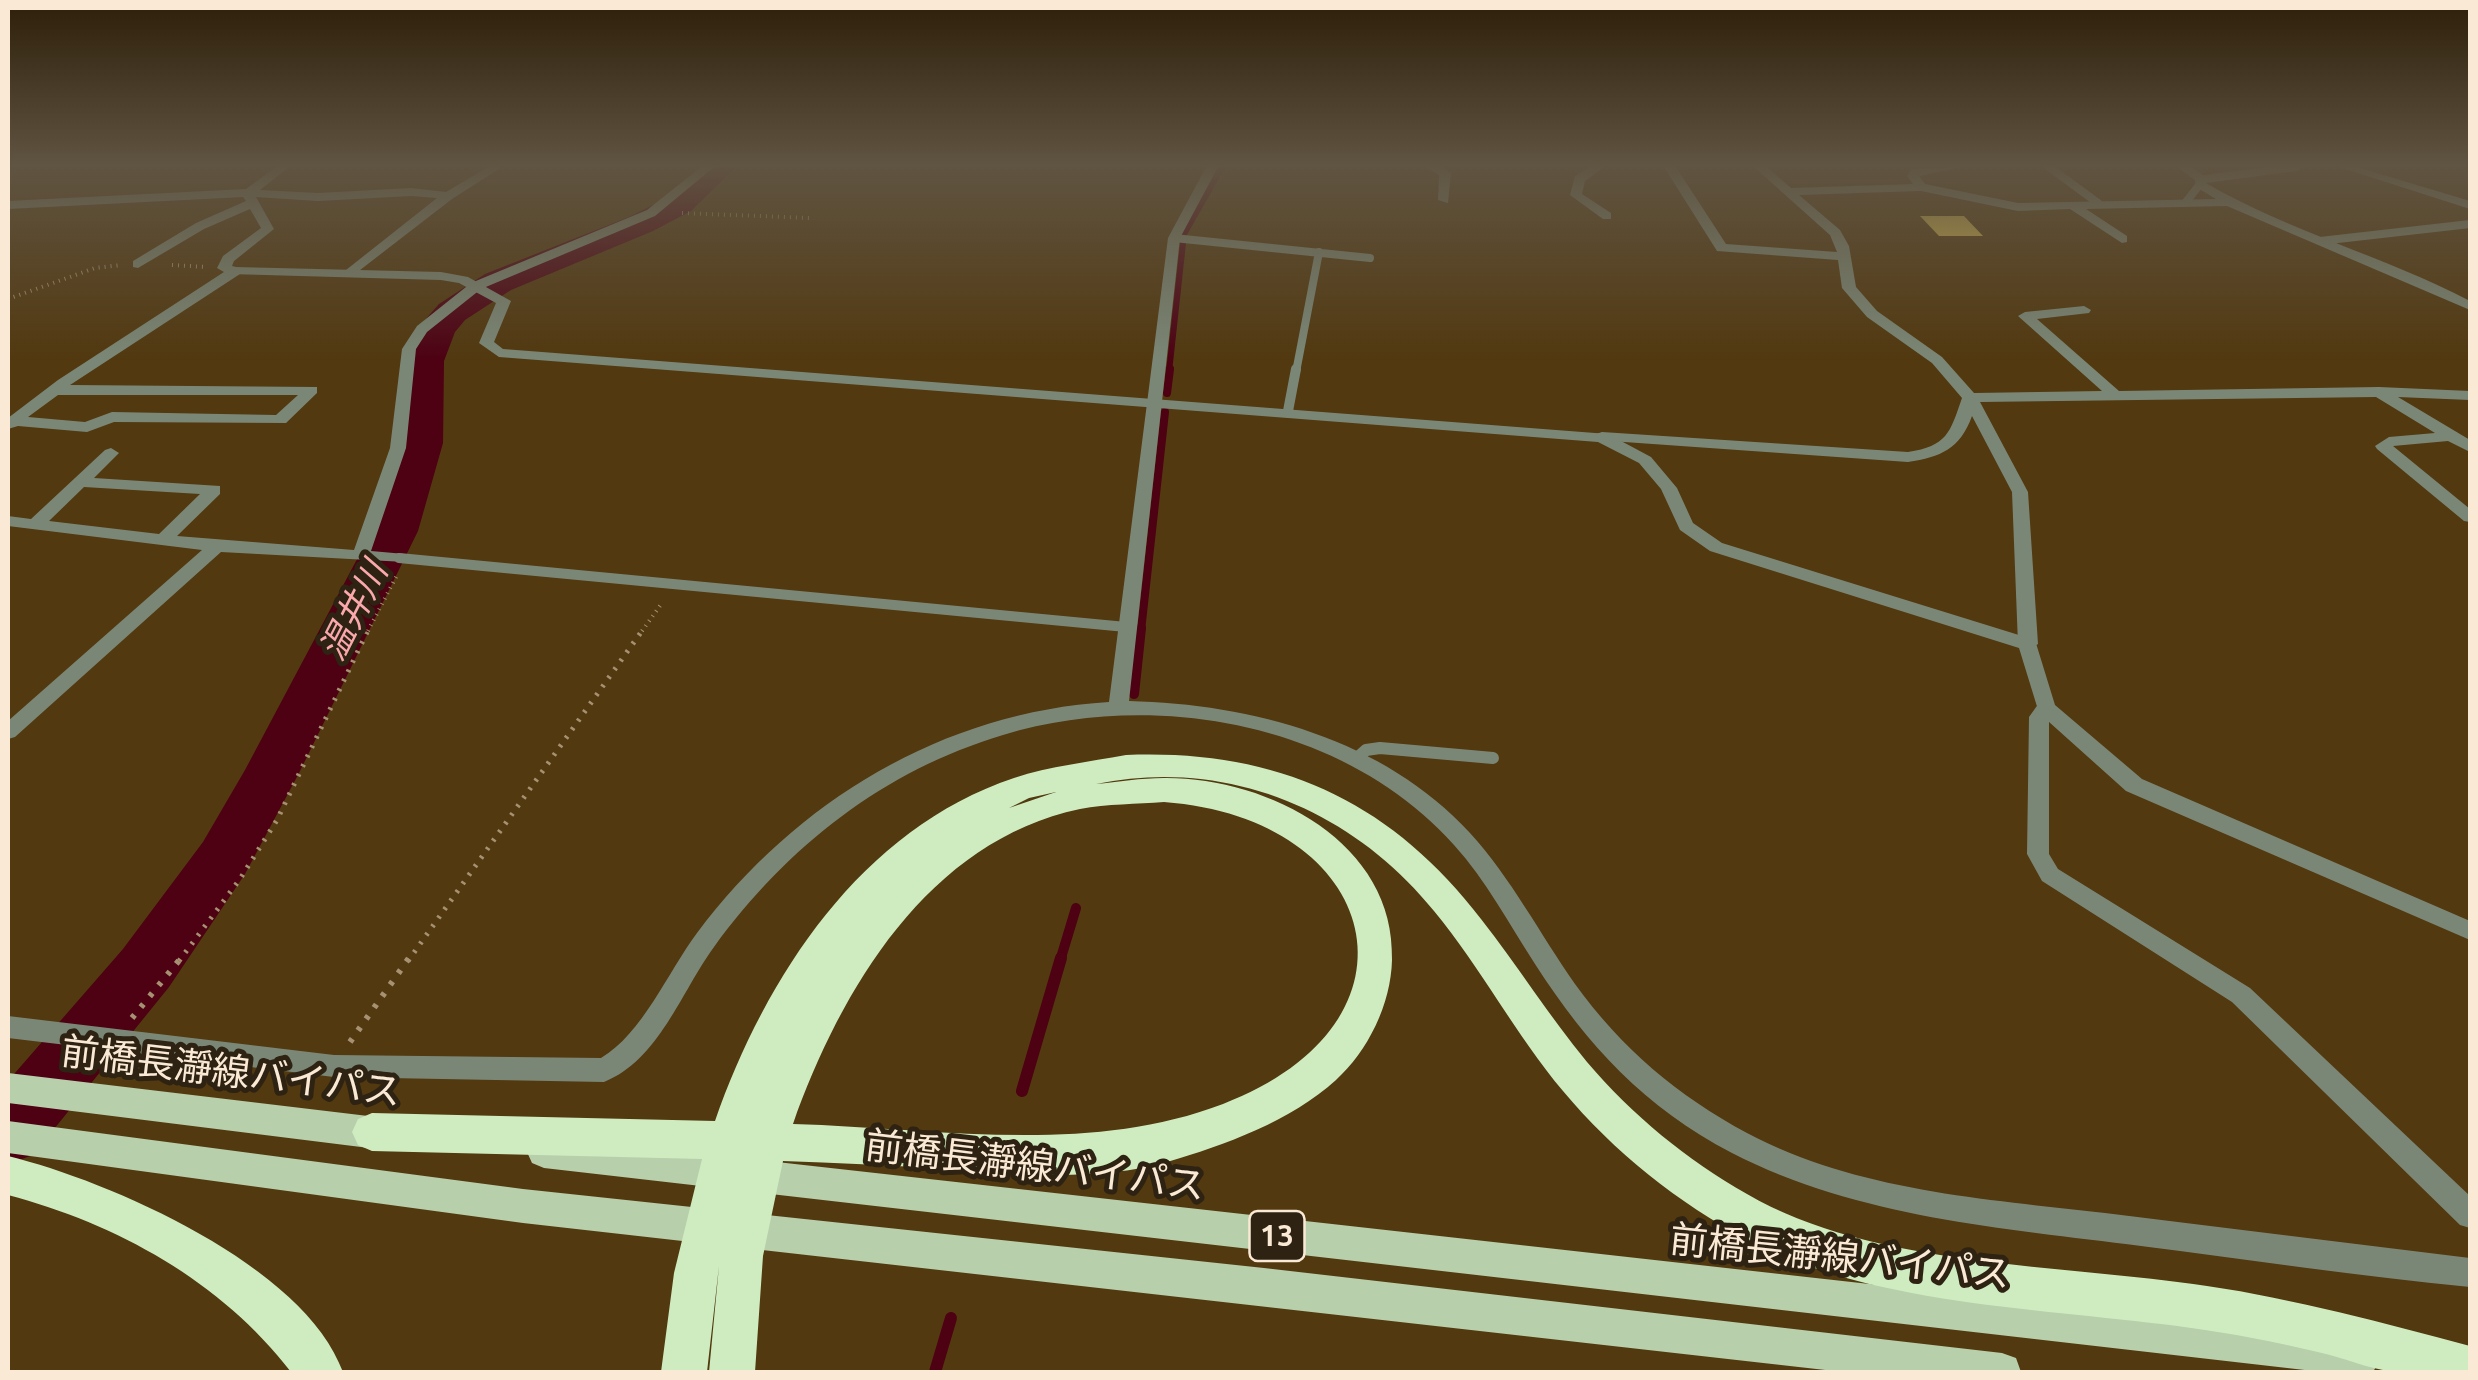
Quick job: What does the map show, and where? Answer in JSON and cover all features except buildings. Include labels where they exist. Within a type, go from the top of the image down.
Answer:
[{"type":"highway","points":[[732,1372],[737,1297],[776,1020],[834,927],[863,892],[931,834],[1004,795],[1078,772],[1152,764],[1226,770],[1261,778],[1334,806],[1393,846],[1448,903],[1595,1100],[1638,1142],[1764,1227],[1848,1256],[1963,1281],[2249,1315],[2470,1370]]},
{"type":"highway","points":[[372,1132],[1067,1153],[1160,1144],[1274,1102],[1312,1079],[1346,1046],[1373,980],[1376,938],[1367,905],[1334,854],[1268,811],[1181,790],[1142,789],[1072,798],[1004,821],[947,856],[908,889],[852,956],[827,996],[765,1087],[720,1155],[688,1305],[684,1372]]},
{"type":"highway","points":[[10,1164],[121,1214],[209,1266],[275,1318],[320,1372]]},
{"type":"main road","name":"前橋長瀞線バイパス","points":[[10,1088],[2470,1370]]},
{"type":"main road","name":"13","points":[[10,1164],[46,1142],[522,1206],[1264,1286],[2002,1372]]},
{"type":"street","points":[[138,264],[191,231]]},
{"type":"street","points":[[230,270],[228,259],[265,231]]},
{"type":"street","points":[[352,273],[404,231]]},
{"type":"street","points":[[365,554],[398,448],[409,349],[422,329],[484,290],[610,231]]},
{"type":"street","points":[[1118,708],[1178,231]]},
{"type":"street","points":[[1711,231],[1722,248],[1845,257]]},
{"type":"street","points":[[1832,231],[1845,257],[1849,288],[1872,314],[1937,360],[1970,398],[2020,492],[2028,644],[2046,708],[2134,785],[2470,931]]},
{"type":"street","points":[[2112,231],[2122,238]]},
{"type":"street","points":[[2297,231],[2420,279],[2470,306]]},
{"type":"street","points":[[11,423],[230,270],[441,276],[484,290],[505,306],[486,343],[499,353],[1602,437],[1939,454],[1956,439],[1970,398]]},
{"type":"street","points":[[2084,310],[2025,316],[2118,398]]},
{"type":"street","points":[[11,423],[87,426],[112,417],[280,420],[312,390],[54,390]]},
{"type":"street","points":[[1970,398],[2118,398],[2262,392],[2470,395]]},
{"type":"street","points":[[2379,392],[2470,446]]},
{"type":"street","points":[[2448,436],[2383,446],[2470,517]]},
{"type":"street","points":[[1602,437],[1645,460],[1669,488],[1686,526],[1716,547],[2028,644]]},
{"type":"street","points":[[35,524],[112,453]]},
{"type":"street","points":[[83,482],[214,490],[163,540]]},
{"type":"street","points":[[8,521],[216,546],[402,558]]},
{"type":"street","points":[[8,732],[216,546]]},
{"type":"street","points":[[8,1028],[126,1036],[334,1066],[586,1072],[617,1064],[632,1053],[686,967],[749,885],[829,812],[889,774],[972,738],[1022,723],[1118,708],[1172,710],[1265,726],[1356,759],[1423,801],[1460,837],[1512,903],[1589,1021],[1628,1066],[1668,1100],[1753,1153],[1860,1190],[1951,1208],[2470,1273]]},
{"type":"street","points":[[2046,708],[2039,716],[2038,854],[2050,875],[2241,996],[2470,1215]]},
{"type":"lane","points":[[2320,241],[2405,231]]},
{"type":"lane","points":[[1174,238],[1370,258]]},
{"type":"lane","points":[[1288,412],[1319,252]]},
{"type":"lane","points":[[402,558],[1126,628]]},
{"type":"lane","points":[[1356,759],[1366,750],[1380,748],[1493,758]]},
{"type":"path","points":[[8,299],[94,268],[138,264],[230,270]]},
{"type":"path","points":[[126,1036],[248,868],[292,791],[402,558]]},
{"type":"path","points":[[334,1066],[675,584]]},
{"type":"waterway","name":"温井川","points":[[8,1132],[146,968],[224,858],[271,773],[395,531],[422,443],[425,361],[437,329],[452,312],[498,282],[623,231]]},
{"type":"waterway","points":[[1169,372],[1185,231]]},
{"type":"waterway","points":[[1167,393],[1170,369]]},
{"type":"waterway","points":[[1141,631],[1165,412]]},
{"type":"waterway","points":[[1134,694],[1141,628]]},
{"type":"waterway","points":[[1060,961],[1076,908]]},
{"type":"waterway","points":[[1022,1091],[1061,958]]},
{"type":"waterway","points":[[935,1372],[951,1318]]}]
